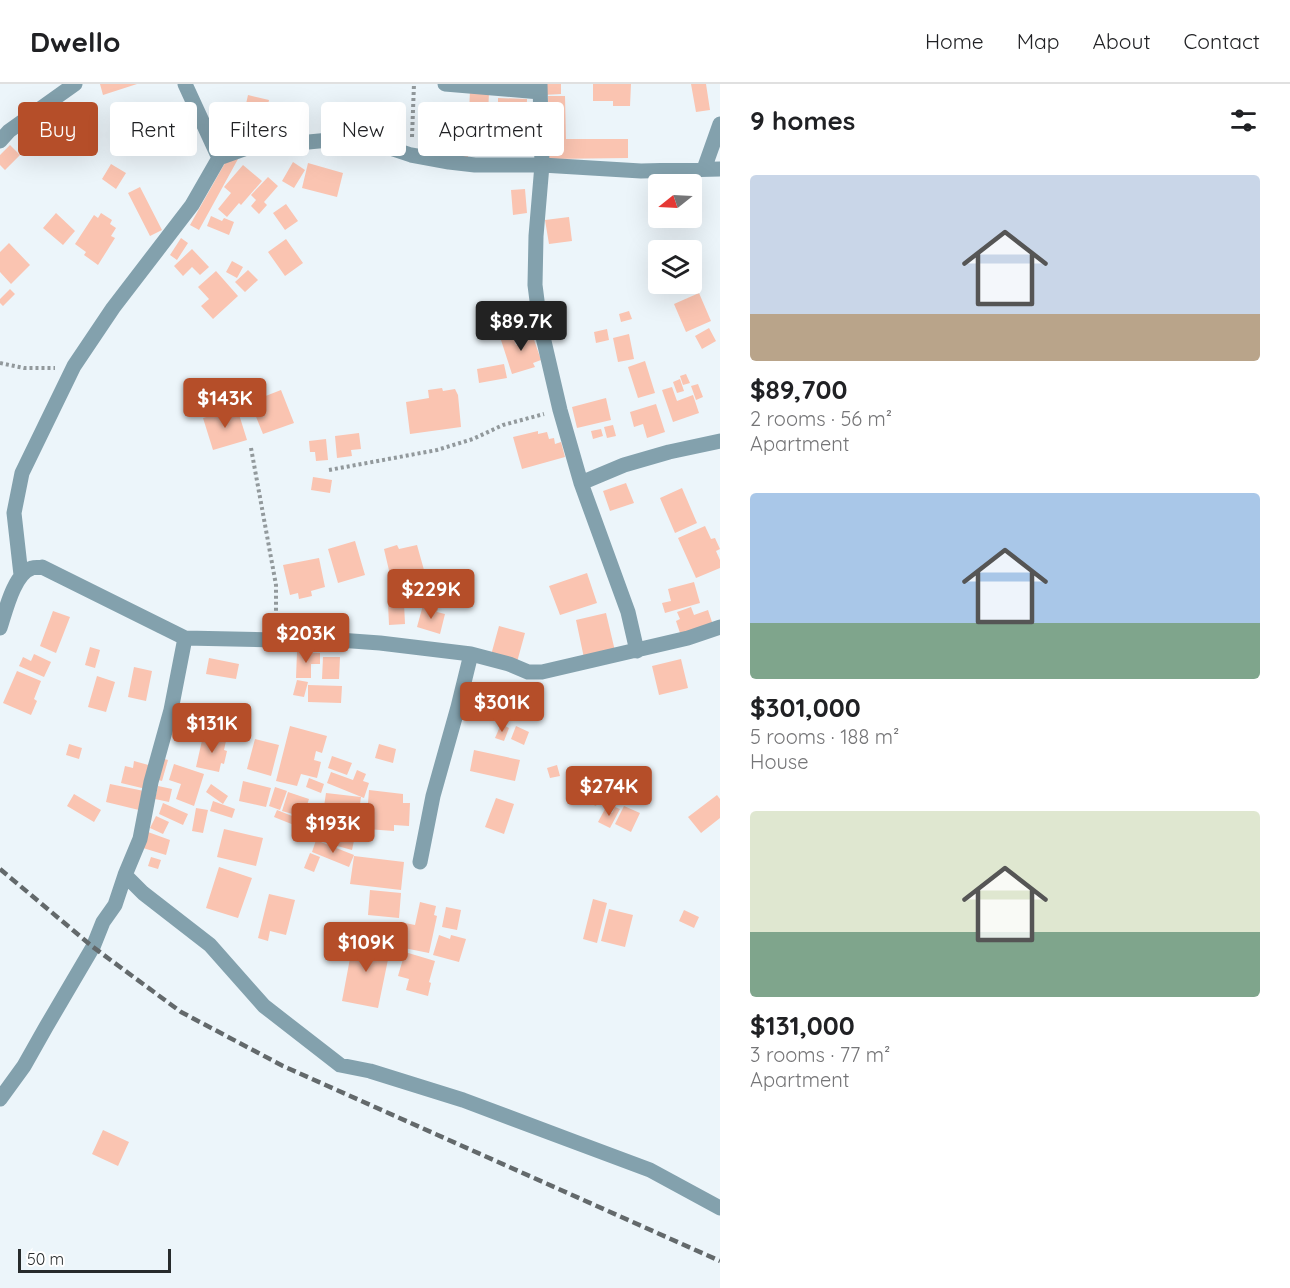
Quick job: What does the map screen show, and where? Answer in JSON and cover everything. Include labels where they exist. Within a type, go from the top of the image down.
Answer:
[{"type":"street","points":[[0,141],[9,131],[75,84]]},
{"type":"street","points":[[185,84],[219,158]]},
{"type":"street","points":[[445,84],[540,88],[542,165],[535,285],[540,324],[560,410],[581,483],[628,612],[637,651]]},
{"type":"street","points":[[21,575],[14,513],[22,472],[74,366],[113,308],[192,205],[219,158],[247,148],[350,138],[363,139],[411,155],[475,165],[542,165],[641,171],[712,169],[720,124]]},
{"type":"street","points":[[581,483],[624,465],[720,441]]},
{"type":"street","points":[[0,628],[21,575],[31,568],[42,567],[186,638],[323,639],[380,643],[471,654],[536,673],[637,651],[720,627]]},
{"type":"street","points":[[0,1099],[24,1066],[93,947],[103,922],[115,905],[140,839],[151,782],[171,710],[186,638]]},
{"type":"street","points":[[420,862],[434,796],[471,654]]},
{"type":"street","points":[[125,875],[143,893],[210,945],[264,1006],[340,1065],[370,1071],[463,1100],[650,1170],[720,1208]]},
{"type":"path","points":[[411,155],[414,84]]},
{"type":"path","points":[[0,363],[24,368],[74,366]]},
{"type":"path","points":[[329,470],[437,450],[473,439],[503,425],[560,410]]},
{"type":"path","points":[[251,448],[276,585],[277,640]]},
{"type":"building","points":[[100,84],[137,84],[103,95]]},
{"type":"building","points":[[543,84],[561,84],[561,94],[543,95]]},
{"type":"building","points":[[593,84],[631,84],[630,106],[613,106],[613,101],[593,101]]},
{"type":"building","points":[[691,84],[706,84],[710,110],[696,112]]},
{"type":"building","points":[[470,90],[489,92],[489,102],[470,102]]},
{"type":"building","points":[[248,95],[269,100],[269,102],[246,102]]},
{"type":"building","points":[[548,96],[565,96],[566,139],[628,139],[628,158],[549,159],[549,156],[564,156],[564,102],[548,102]]},
{"type":"building","points":[[498,98],[527,99],[527,102],[498,102]]},
{"type":"building","points":[[10,145],[19,156],[5,170],[0,165],[0,155]]},
{"type":"building","points":[[229,156],[238,159],[199,230],[190,225]]},
{"type":"building","points":[[456,156],[468,156],[468,158],[456,158]]},
{"type":"building","points":[[293,162],[305,170],[294,188],[282,181]]},
{"type":"building","points":[[308,163],[343,173],[337,197],[302,188]]},
{"type":"building","points":[[111,164],[126,173],[116,189],[102,179]]},
{"type":"building","points":[[243,165],[262,181],[227,217],[218,209],[231,193],[224,187]]},
{"type":"building","points":[[268,177],[278,186],[264,202],[267,205],[259,214],[251,206],[256,200],[251,195]]},
{"type":"building","points":[[140,187],[162,230],[150,236],[128,193]]},
{"type":"building","points":[[525,189],[527,213],[513,215],[511,190]]},
{"type":"building","points":[[286,204],[298,221],[285,230],[273,213]]},
{"type":"building","points":[[56,213],[75,231],[63,245],[43,228]]},
{"type":"building","points":[[101,213],[112,220],[110,224],[116,228],[111,236],[115,238],[98,265],[84,255],[86,252],[75,244],[94,215],[98,218]]},
{"type":"building","points":[[211,216],[222,221],[224,218],[234,222],[229,235],[207,226]]},
{"type":"building","points":[[569,217],[572,241],[549,244],[545,220]]},
{"type":"building","points":[[181,238],[188,243],[177,260],[170,255]]},
{"type":"building","points":[[286,239],[303,263],[285,276],[268,252]]},
{"type":"building","points":[[9,243],[30,265],[11,284],[0,272],[0,252]]},
{"type":"building","points":[[192,249],[209,267],[200,275],[192,267],[183,276],[174,266]]},
{"type":"building","points":[[232,261],[243,267],[237,278],[226,272]]},
{"type":"building","points":[[248,270],[258,280],[245,292],[235,282]]},
{"type":"building","points":[[216,271],[238,296],[213,319],[201,306],[209,299],[198,287]]},
{"type":"building","points":[[10,289],[15,294],[3,306],[0,299]]},
{"type":"building","points":[[699,294],[711,321],[686,332],[674,304]]},
{"type":"building","points":[[629,311],[632,319],[621,322],[619,314]]},
{"type":"building","points":[[709,328],[716,341],[702,349],[695,336]]},
{"type":"building","points":[[607,329],[609,340],[596,343],[594,332]]},
{"type":"building","points":[[531,331],[541,360],[533,363],[535,367],[512,374],[500,337],[512,333],[516,345],[523,343],[520,335]]},
{"type":"building","points":[[629,334],[634,359],[618,362],[613,338]]},
{"type":"building","points":[[645,361],[655,393],[638,398],[628,367]]},
{"type":"building","points":[[504,364],[507,378],[479,383],[477,369]]},
{"type":"building","points":[[686,374],[690,383],[683,385],[680,376]]},
{"type":"building","points":[[680,379],[684,391],[677,393],[673,382]]},
{"type":"building","points":[[698,384],[703,397],[696,400],[691,386]]},
{"type":"building","points":[[672,387],[677,401],[693,395],[699,413],[673,422],[662,390]]},
{"type":"building","points":[[442,388],[443,391],[455,389],[458,395],[461,427],[410,434],[406,402],[429,398],[428,390]]},
{"type":"building","points":[[281,390],[294,423],[263,434],[250,402]]},
{"type":"building","points":[[606,398],[611,420],[577,428],[572,407]]},
{"type":"building","points":[[656,404],[665,432],[647,438],[643,424],[634,427],[630,412]]},
{"type":"building","points":[[237,408],[247,440],[213,450],[203,418]]},
{"type":"building","points":[[613,425],[616,436],[607,438],[604,427]]},
{"type":"building","points":[[601,429],[603,436],[593,439],[591,431]]},
{"type":"building","points":[[538,431],[538,434],[547,432],[549,439],[554,438],[555,444],[561,442],[565,457],[522,469],[513,437]]},
{"type":"building","points":[[359,433],[361,449],[351,450],[352,456],[337,458],[335,436]]},
{"type":"building","points":[[326,439],[328,460],[316,461],[315,452],[310,452],[309,441]]},
{"type":"building","points":[[313,477],[332,480],[330,493],[311,490]]},
{"type":"building","points":[[626,483],[634,503],[610,511],[603,491]]},
{"type":"building","points":[[682,488],[697,523],[675,533],[660,498]]},
{"type":"building","points":[[705,526],[711,539],[715,538],[720,549],[716,551],[720,560],[720,568],[696,578],[678,538]]},
{"type":"building","points":[[355,541],[365,575],[338,583],[328,549]]},
{"type":"building","points":[[397,545],[399,549],[417,545],[424,570],[405,578],[404,575],[391,579],[384,549]]},
{"type":"building","points":[[319,558],[325,587],[311,591],[312,596],[299,599],[298,593],[290,595],[283,565]]},
{"type":"building","points":[[587,573],[597,603],[560,615],[549,586]]},
{"type":"building","points":[[390,581],[427,583],[426,602],[389,600]]},
{"type":"building","points":[[694,582],[700,603],[665,613],[662,603],[671,601],[668,589]]},
{"type":"building","points":[[404,603],[405,624],[389,625],[388,604]]},
{"type":"building","points":[[423,605],[438,609],[437,612],[445,614],[440,634],[417,627]]},
{"type":"building","points":[[691,607],[694,615],[708,610],[713,625],[681,636],[676,621],[680,619],[677,612]]},
{"type":"building","points":[[53,611],[70,617],[56,653],[40,646]]},
{"type":"building","points":[[606,613],[615,651],[584,658],[576,620]]},
{"type":"building","points":[[499,626],[525,633],[517,662],[491,655]]},
{"type":"building","points":[[90,647],[100,650],[95,668],[85,665]]},
{"type":"building","points":[[297,652],[320,653],[320,664],[311,664],[311,678],[296,678]]},
{"type":"building","points":[[34,654],[51,662],[44,677],[19,666],[23,657],[31,661]]},
{"type":"building","points":[[323,657],[340,657],[339,679],[322,679]]},
{"type":"building","points":[[209,658],[239,664],[236,679],[206,674]]},
{"type":"building","points":[[681,659],[688,688],[659,695],[652,666]]},
{"type":"building","points":[[134,667],[152,671],[146,701],[128,697]]},
{"type":"building","points":[[17,671],[41,681],[34,699],[37,701],[31,715],[3,703]]},
{"type":"building","points":[[97,676],[115,682],[106,712],[88,707]]},
{"type":"building","points":[[297,680],[308,682],[304,697],[293,695]]},
{"type":"building","points":[[308,685],[342,686],[341,703],[308,702]]},
{"type":"building","points":[[485,685],[527,695],[522,716],[480,706]]},
{"type":"building","points":[[184,704],[207,709],[203,731],[180,726]]},
{"type":"building","points":[[501,724],[509,728],[504,741],[495,738]]},
{"type":"building","points":[[290,726],[327,736],[322,753],[316,751],[314,760],[321,762],[317,778],[301,774],[297,786],[276,781]]},
{"type":"building","points":[[516,726],[529,732],[524,745],[511,739]]},
{"type":"building","points":[[203,736],[226,741],[224,750],[227,751],[224,764],[221,763],[219,772],[196,767]]},
{"type":"building","points":[[255,739],[279,745],[271,776],[247,769]]},
{"type":"building","points":[[69,744],[82,748],[79,759],[66,755]]},
{"type":"building","points":[[379,744],[396,749],[393,763],[375,758]]},
{"type":"building","points":[[474,750],[520,760],[515,781],[470,771]]},
{"type":"building","points":[[332,756],[352,763],[347,775],[328,768]]},
{"type":"building","points":[[161,758],[168,760],[162,781],[155,779]]},
{"type":"building","points":[[134,761],[152,766],[146,789],[121,783],[125,766],[133,768]]},
{"type":"building","points":[[174,764],[204,774],[194,806],[176,799],[181,784],[169,780]]},
{"type":"building","points":[[557,765],[560,776],[550,778],[547,768]]},
{"type":"building","points":[[357,770],[366,774],[363,781],[369,783],[364,798],[327,783],[331,772],[353,780]]},
{"type":"building","points":[[309,778],[324,784],[321,793],[306,787]]},
{"type":"building","points":[[243,781],[271,788],[266,807],[239,801]]},
{"type":"building","points":[[594,781],[604,785],[596,806],[582,800],[588,783],[592,784]]},
{"type":"building","points":[[110,784],[144,791],[139,810],[106,802]]},
{"type":"building","points":[[211,784],[228,796],[223,804],[206,792]]},
{"type":"building","points":[[158,786],[172,789],[169,802],[155,799]]},
{"type":"building","points":[[275,787],[287,791],[280,810],[269,806]]},
{"type":"building","points":[[369,790],[403,794],[403,803],[410,803],[409,826],[394,825],[394,831],[366,829]]},
{"type":"building","points":[[288,792],[309,799],[303,817],[282,811]]},
{"type":"building","points":[[326,793],[361,797],[358,818],[323,813]]},
{"type":"building","points":[[74,794],[101,810],[94,822],[67,806]]},
{"type":"building","points":[[717,795],[720,799],[720,818],[701,833],[688,817]]},
{"type":"building","points":[[496,798],[514,804],[504,834],[485,827]]},
{"type":"building","points":[[213,801],[235,809],[232,818],[210,811]]},
{"type":"building","points":[[163,803],[188,814],[183,825],[159,814]]},
{"type":"building","points":[[624,806],[640,813],[631,832],[615,824]]},
{"type":"building","points":[[615,807],[620,809],[610,828],[598,822],[605,809],[612,813]]},
{"type":"building","points":[[196,808],[208,810],[203,833],[192,831]]},
{"type":"building","points":[[308,809],[322,815],[315,833],[301,828]]},
{"type":"building","points":[[277,810],[302,820],[299,827],[274,817]]},
{"type":"building","points":[[156,816],[169,822],[163,834],[150,828]]},
{"type":"building","points":[[323,827],[355,836],[352,850],[319,841]]},
{"type":"building","points":[[224,829],[263,838],[256,866],[217,857]]},
{"type":"building","points":[[148,832],[170,840],[166,855],[143,848]]},
{"type":"building","points":[[316,840],[354,855],[349,867],[312,852]]},
{"type":"building","points":[[310,853],[320,857],[314,872],[304,868]]},
{"type":"building","points":[[354,856],[404,862],[401,890],[350,884]]},
{"type":"building","points":[[151,857],[161,860],[158,869],[148,866]]},
{"type":"building","points":[[219,867],[252,878],[238,918],[206,908]]},
{"type":"building","points":[[370,890],[401,893],[399,918],[368,915]]},
{"type":"building","points":[[269,894],[295,900],[286,935],[270,931],[268,941],[258,938]]},
{"type":"building","points":[[593,899],[607,903],[597,943],[583,939]]},
{"type":"building","points":[[420,902],[436,906],[434,915],[437,916],[429,953],[399,947],[405,923],[415,925]]},
{"type":"building","points":[[446,907],[461,910],[457,930],[442,927]]},
{"type":"building","points":[[609,909],[633,915],[625,947],[601,941]]},
{"type":"building","points":[[684,910],[699,917],[694,928],[679,921]]},
{"type":"building","points":[[439,935],[450,939],[451,935],[466,939],[459,962],[433,955]]},
{"type":"building","points":[[354,937],[391,945],[378,1008],[342,1001]]},
{"type":"building","points":[[405,952],[435,961],[428,996],[406,990],[409,979],[398,976]]},
{"type":"building","points":[[103,1130],[129,1142],[118,1166],[92,1154]]},
{"type":"railway","points":[[0,869],[93,947],[181,1012],[283,1066],[720,1261]]}]
